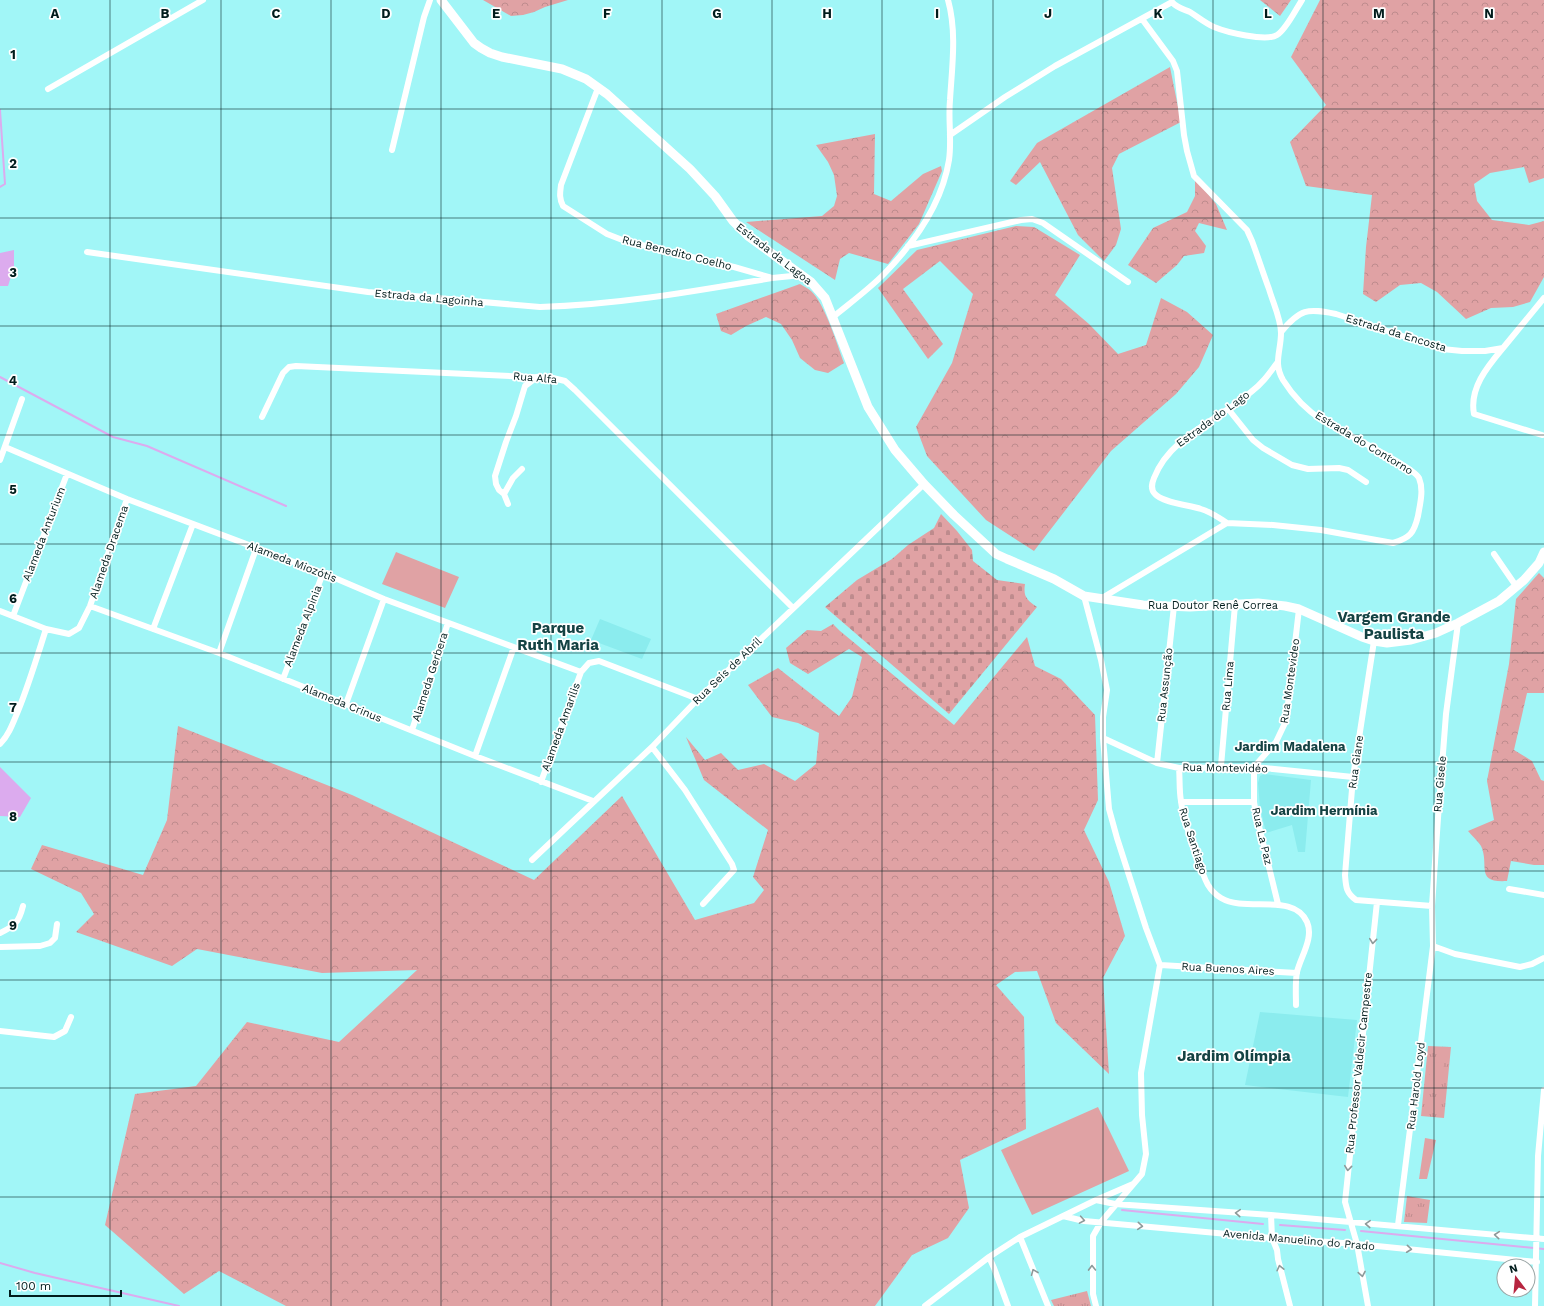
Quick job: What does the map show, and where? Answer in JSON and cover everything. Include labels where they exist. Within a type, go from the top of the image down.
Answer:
[{"type":"street","points":[[48,89],[203,0]]},
{"type":"street","points":[[392,150],[424,17],[430,0]]},
{"type":"street","name":"Estrada da Lagoa","points":[[441,0],[474,43],[481,48],[502,56],[562,69],[586,79],[607,94],[690,169],[715,196],[733,221],[748,236],[803,275],[825,298],[868,407],[895,450],[924,484],[954,515],[996,554],[1054,578],[1084,596]]},
{"type":"street","points":[[833,317],[883,275],[908,246],[930,214],[940,192],[949,159],[950,135],[952,21],[948,0]]},
{"type":"street","points":[[950,135],[1005,97],[1049,70],[1172,1],[1176,7],[1191,13],[1215,27],[1235,33],[1263,38],[1272,38],[1278,35],[1302,0]]},
{"type":"street","name":"Estrada do Contorno","points":[[1142,19],[1173,62],[1177,71],[1184,135],[1194,176],[1250,234],[1273,301],[1281,332],[1277,363],[1282,379],[1292,393],[1322,420],[1393,459],[1419,476],[1422,485],[1413,532],[1408,537],[1393,543],[1321,530],[1227,524]]},
{"type":"street","name":"Rua Benedito Coelho","points":[[598,88],[561,185],[560,200],[563,206],[607,234],[625,241],[734,267],[772,278],[803,275]]},
{"type":"street","points":[[908,246],[1021,220],[1032,219],[1043,223],[1128,282]]},
{"type":"street","name":"Estrada da Lagoinha","points":[[87,252],[368,292],[540,307],[669,296],[772,278]]},
{"type":"street","points":[[1542,435],[1474,414],[1473,404],[1477,387],[1487,368],[1544,298]]},
{"type":"street","name":"Estrada da Encosta","points":[[1281,332],[1295,316],[1311,311],[1322,311],[1336,314],[1442,348],[1462,351],[1484,351],[1503,348]]},
{"type":"street","name":"Estrada do Lago","points":[[1227,524],[1215,515],[1203,509],[1161,499],[1153,493],[1151,486],[1157,470],[1172,450],[1189,435],[1229,410],[1265,380],[1277,363]]},
{"type":"street","name":"Rua Alfa","points":[[262,417],[283,373],[289,368],[296,366],[553,378],[565,381],[793,608]]},
{"type":"street","points":[[508,504],[504,494],[496,484],[495,476],[525,386],[538,378]]},
{"type":"street","points":[[0,460],[22,400]]},
{"type":"street","points":[[1229,410],[1253,440],[1263,448],[1292,465],[1308,468],[1344,469],[1366,482]]},
{"type":"street","name":"Alameda Miozótis","points":[[5,447],[127,499],[256,549],[323,573],[384,599],[582,672]]},
{"type":"street","points":[[504,494],[513,478],[522,469]]},
{"type":"street","name":"Alameda Anturium","points":[[13,616],[67,474]]},
{"type":"street","name":"Rua Seis de Abril","points":[[532,860],[652,747],[698,699],[924,484]]},
{"type":"street","name":"Alameda Dracema","points":[[46,629],[68,634],[73,633],[79,628],[90,606],[127,499]]},
{"type":"street","points":[[153,629],[193,524]]},
{"type":"street","points":[[1101,599],[1227,524]]},
{"type":"street","points":[[219,653],[256,549]]},
{"type":"street","name":"Rua Doutor Renê Correa","points":[[1084,596],[1143,605],[1190,607],[1272,604],[1299,609],[1374,641],[1387,643],[1412,640],[1436,633],[1499,601],[1539,563],[1544,552]]},
{"type":"street","points":[[1494,554],[1516,586]]},
{"type":"street","name":"Alameda Alpinia","points":[[283,679],[323,573]]},
{"type":"street","points":[[1084,596],[1101,660],[1107,690],[1103,717],[1103,738],[1106,781],[1111,816],[1146,928],[1160,965],[1141,1073],[1142,1115],[1146,1154],[1142,1174],[1115,1204],[1101,1222],[1093,1236],[1093,1294],[1096,1306]]},
{"type":"street","points":[[346,704],[384,599]]},
{"type":"street","name":"Rua Lima","points":[[1221,766],[1235,605]]},
{"type":"street","name":"Alameda Crinus","points":[[90,606],[219,653],[475,756],[593,801]]},
{"type":"street","name":"Rua Assunção","points":[[1157,763],[1174,606]]},
{"type":"street","name":"Rua Montevideo","points":[[1254,767],[1276,742],[1286,721],[1299,609]]},
{"type":"street","points":[[0,612],[46,629],[26,692],[10,730],[6,738],[0,744]]},
{"type":"street","name":"Alameda Gerbera","points":[[412,730],[448,623]]},
{"type":"street","name":"Rua Gisele","points":[[1433,946],[1432,906],[1446,722],[1458,623]]},
{"type":"street","name":"Rua Giane","points":[[1374,641],[1353,777],[1345,875],[1346,890],[1350,896],[1356,900],[1432,906]]},
{"type":"street","points":[[475,756],[514,647]]},
{"type":"street","points":[[582,672],[589,663],[599,661],[698,699]]},
{"type":"street","name":"Alameda Amarilis","points":[[541,782],[582,672]]},
{"type":"street","name":"Rua Montevidéo","points":[[1103,738],[1157,763],[1179,768],[1221,766],[1254,767],[1353,777]]},
{"type":"street","points":[[652,747],[685,790],[732,864],[734,870],[703,904]]},
{"type":"street","name":"Rua La Paz","points":[[1254,767],[1254,802],[1278,904]]},
{"type":"street","name":"Rua Santiago","points":[[1179,768],[1181,802],[1187,827],[1203,875],[1208,885],[1220,898],[1246,905],[1278,904],[1296,910],[1307,922],[1309,929],[1308,940],[1297,973],[1296,1005]]},
{"type":"street","points":[[1181,802],[1254,802]]},
{"type":"street","points":[[1508,889],[1544,894]]},
{"type":"street","name":"Rua Professor Valdecir Campestre","points":[[1368,1306],[1357,1244],[1345,1202],[1377,902]]},
{"type":"street","points":[[0,933],[12,927],[20,918],[23,906]]},
{"type":"street","points":[[0,947],[40,946],[50,943],[55,938],[57,924]]},
{"type":"street","points":[[1433,946],[1455,954],[1520,966],[1532,964],[1544,959]]},
{"type":"street","name":"Rua Harold Loyd","points":[[1398,1225],[1433,946]]},
{"type":"street","name":"Rua Buenos Aires","points":[[1160,965],[1297,973]]},
{"type":"street","points":[[0,1031],[54,1037],[65,1031],[71,1017]]},
{"type":"street","points":[[1535,1306],[1538,1156],[1542,1126],[1542,1096],[1544,1090]]},
{"type":"street","points":[[924,1306],[989,1257],[1020,1237],[1096,1200],[1134,1184]]},
{"type":"street","name":"Avenida Manuelino do Prado","points":[[1096,1200],[1115,1204],[1398,1225],[1544,1239]]},
{"type":"street","points":[[1271,1215],[1272,1238],[1277,1250],[1290,1306]]},
{"type":"street","name":"Avenida Manuelino do Prado","points":[[1063,1216],[1084,1221],[1357,1244],[1537,1262]]},
{"type":"street","points":[[1020,1237],[1048,1306]]},
{"type":"street","points":[[989,1257],[1008,1306]]},
{"type":"shaded area","points":[[14,250],[14,267],[8,286],[0,286],[0,253]]},
{"type":"shaded area","points":[[600,619],[651,639],[642,659],[591,640]]},
{"type":"shaded area","points":[[0,767],[31,798],[20,817],[0,816]]},
{"type":"shaded area","points":[[1264,774],[1311,780],[1305,852],[1298,852],[1292,825],[1266,833],[1260,807],[1258,783],[1260,776]]},
{"type":"shaded area","points":[[1260,1012],[1357,1020],[1348,1097],[1245,1085]]},
{"type":"green space","points":[[483,0],[568,0],[534,12],[511,16]]},
{"type":"green space","points":[[1260,0],[1291,0],[1280,16]]},
{"type":"green space","points":[[1320,0],[1544,0],[1544,178],[1529,183],[1524,167],[1490,173],[1474,184],[1477,201],[1492,220],[1529,225],[1544,221],[1544,277],[1530,302],[1513,307],[1491,308],[1466,319],[1437,292],[1421,283],[1400,285],[1376,302],[1363,294],[1366,247],[1372,195],[1306,186],[1290,142],[1326,105],[1291,57]]},
{"type":"green space","points":[[1170,67],[1181,122],[1119,154],[1112,168],[1121,229],[1116,245],[1104,261],[1078,235],[1040,162],[1016,185],[1010,181],[1037,143]]},
{"type":"green space","points":[[875,134],[874,194],[891,201],[923,174],[941,166],[942,171],[919,224],[888,264],[849,253],[840,259],[835,280],[746,222],[822,216],[834,206],[837,196],[834,175],[828,162],[816,145]]},
{"type":"green space","points":[[1195,178],[1216,204],[1227,230],[1199,223],[1195,231],[1206,246],[1204,253],[1184,256],[1177,265],[1156,283],[1128,265],[1153,228],[1187,212],[1195,196]]},
{"type":"green space","points":[[1016,226],[1034,227],[1080,255],[1055,295],[1089,324],[1118,354],[1146,345],[1161,298],[1187,312],[1213,335],[1199,367],[1176,394],[1111,451],[1034,551],[986,520],[927,456],[916,427],[952,363],[973,294],[940,261],[903,289],[943,344],[928,359],[878,288],[917,250]]},
{"type":"green space","points":[[800,284],[811,291],[821,305],[826,314],[844,363],[828,373],[815,370],[800,358],[792,340],[781,324],[766,317],[731,335],[721,331],[716,314]]},
{"type":"green space","points":[[941,514],[972,550],[973,561],[997,580],[1025,584],[1026,598],[1037,607],[949,714],[825,607],[857,580],[892,559],[908,545],[934,528]]},
{"type":"green space","points":[[396,552],[459,577],[445,608],[382,584]]},
{"type":"green space","points":[[1539,573],[1544,578],[1544,693],[1527,693],[1514,750],[1532,761],[1541,780],[1544,781],[1544,865],[1534,865],[1511,861],[1507,881],[1497,881],[1490,879],[1487,876],[1481,846],[1468,831],[1494,820],[1487,781],[1509,664],[1516,599]]},
{"type":"green space","points":[[833,624],[954,725],[1027,637],[1035,666],[1061,679],[1095,715],[1098,800],[1084,830],[1109,882],[1125,936],[1103,978],[1109,1074],[1056,1023],[1037,971],[1015,972],[996,985],[1024,1017],[1026,1129],[960,1160],[969,1208],[948,1238],[912,1255],[875,1306],[286,1306],[219,1271],[184,1294],[105,1225],[135,1094],[196,1086],[247,1022],[339,1042],[417,970],[322,973],[197,949],[172,966],[76,932],[94,914],[81,893],[31,869],[42,845],[143,875],[167,820],[178,726],[352,795],[534,880],[622,796],[695,920],[754,903],[764,890],[753,877],[768,830],[704,780],[686,737],[705,760],[721,753],[738,770],[764,764],[795,781],[816,764],[819,733],[798,723],[772,717],[748,685],[778,668],[839,716],[852,697],[862,657],[849,649],[808,674],[790,663],[786,648],[807,630],[821,631]]},
{"type":"green space","points":[[1428,1046],[1451,1047],[1444,1118],[1421,1116]]},
{"type":"green space","points":[[1431,1062],[1444,1063],[1442,1081],[1429,1080]]},
{"type":"green space","points":[[1098,1107],[1129,1171],[1032,1215],[1001,1150]]},
{"type":"green space","points":[[1425,1138],[1436,1140],[1427,1179],[1419,1179]]},
{"type":"green space","points":[[1407,1196],[1430,1200],[1427,1223],[1404,1222]]},
{"type":"green space","points":[[1087,1291],[1091,1306],[1054,1306],[1051,1300]]},
{"type":"waterway","points":[[0,110],[5,184],[0,187]]},
{"type":"waterway","points":[[0,377],[113,437],[147,446],[286,506]]},
{"type":"waterway","points":[[1122,1210],[1263,1224]]},
{"type":"waterway","points":[[1280,1225],[1345,1230]]},
{"type":"waterway","points":[[1361,1231],[1544,1249]]},
{"type":"waterway","points":[[0,1263],[35,1273],[179,1306]]},
{"type":"district","name":"Vargem Grande Paulista","points":[[1394,626]]},
{"type":"district","name":"Parque Ruth Maria","points":[[558,636]]},
{"type":"district","name":"Jardim Madalena","points":[[1290,746]]},
{"type":"district","name":"Jardim Hermínia","points":[[1324,810]]},
{"type":"district","name":"Jardim Olímpia","points":[[1234,1056]]}]
